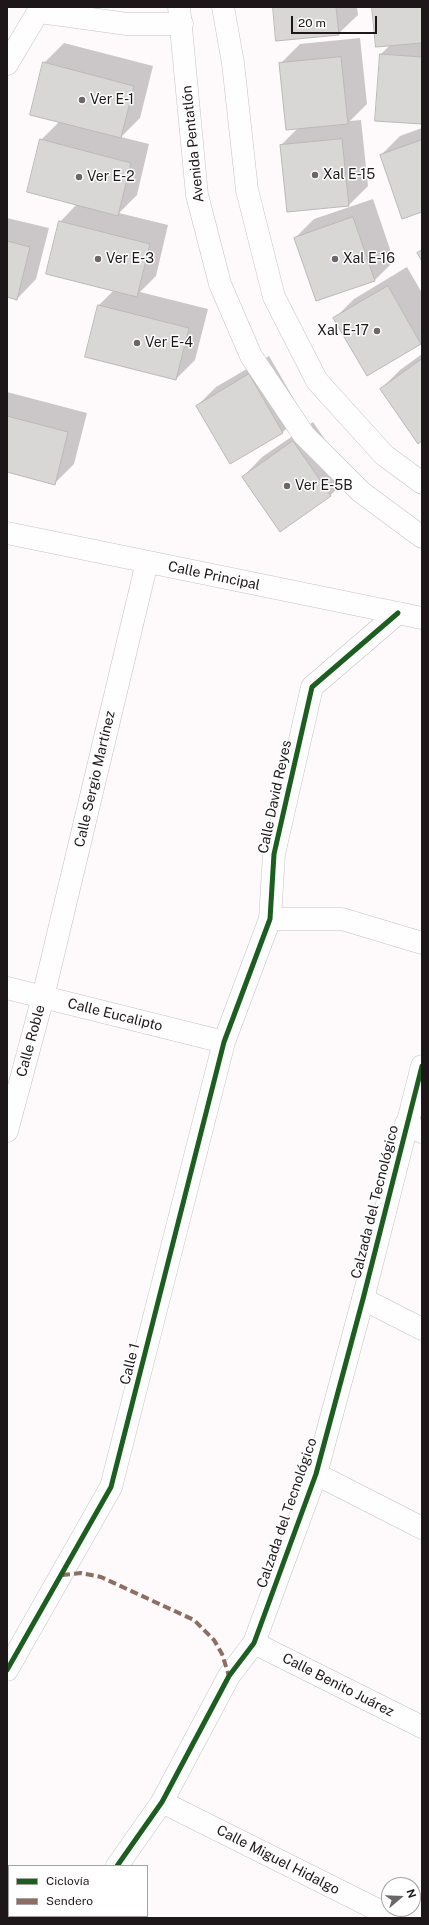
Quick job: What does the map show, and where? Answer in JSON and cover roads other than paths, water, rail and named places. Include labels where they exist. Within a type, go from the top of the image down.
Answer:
[{"type":"street","points":[[222,7],[233,63],[247,190],[274,297],[317,381],[384,455],[422,483]]},
{"type":"street","points":[[7,64],[40,10],[127,24],[180,16]]},
{"type":"street","name":"Avenida Pentatlón","points":[[180,16],[197,195],[220,284],[251,356],[304,435],[361,492],[422,537]]},
{"type":"street","name":"Calle Principal","points":[[7,533],[422,618]]},
{"type":"street","name":"Calle Sergio Martínez","points":[[43,997],[147,562]]},
{"type":"street","name":"Calle David Reyes","points":[[224,1042],[270,919],[274,854],[312,687],[398,613]]},
{"type":"street","points":[[270,919],[342,919],[420,943]]},
{"type":"street","name":"Calle Eucalipto","points":[[7,988],[224,1042]]},
{"type":"street","name":"Calle Roble","points":[[7,1131],[43,997]]},
{"type":"street","name":"Calle 1","points":[[7,1670],[112,1487],[224,1042]]},
{"type":"street","name":"Calzada del Tecnológico","points":[[118,1865],[162,1802],[229,1676],[254,1643],[316,1474],[363,1299],[414,1128],[422,1066]]},
{"type":"street","points":[[363,1299],[422,1329]]},
{"type":"street","points":[[316,1474],[422,1528]]},
{"type":"street","name":"Calle Benito Juárez","points":[[254,1643],[422,1727]]},
{"type":"street","name":"Calle Miguel Hidalgo","points":[[162,1802],[394,1918]]},
{"type":"place","name":"Ver E-1","points":[[82,100]]},
{"type":"place","name":"Xal E-15","points":[[315,175]]},
{"type":"place","name":"Ver E-2","points":[[79,177]]},
{"type":"place","name":"Ver E-3","points":[[98,259]]},
{"type":"place","name":"Xal E-16","points":[[335,259]]},
{"type":"place","name":"Xal E-17","points":[[377,331]]},
{"type":"place","name":"Ver E-4","points":[[137,343]]},
{"type":"place","name":"Ver E-5B","points":[[287,486]]}]
